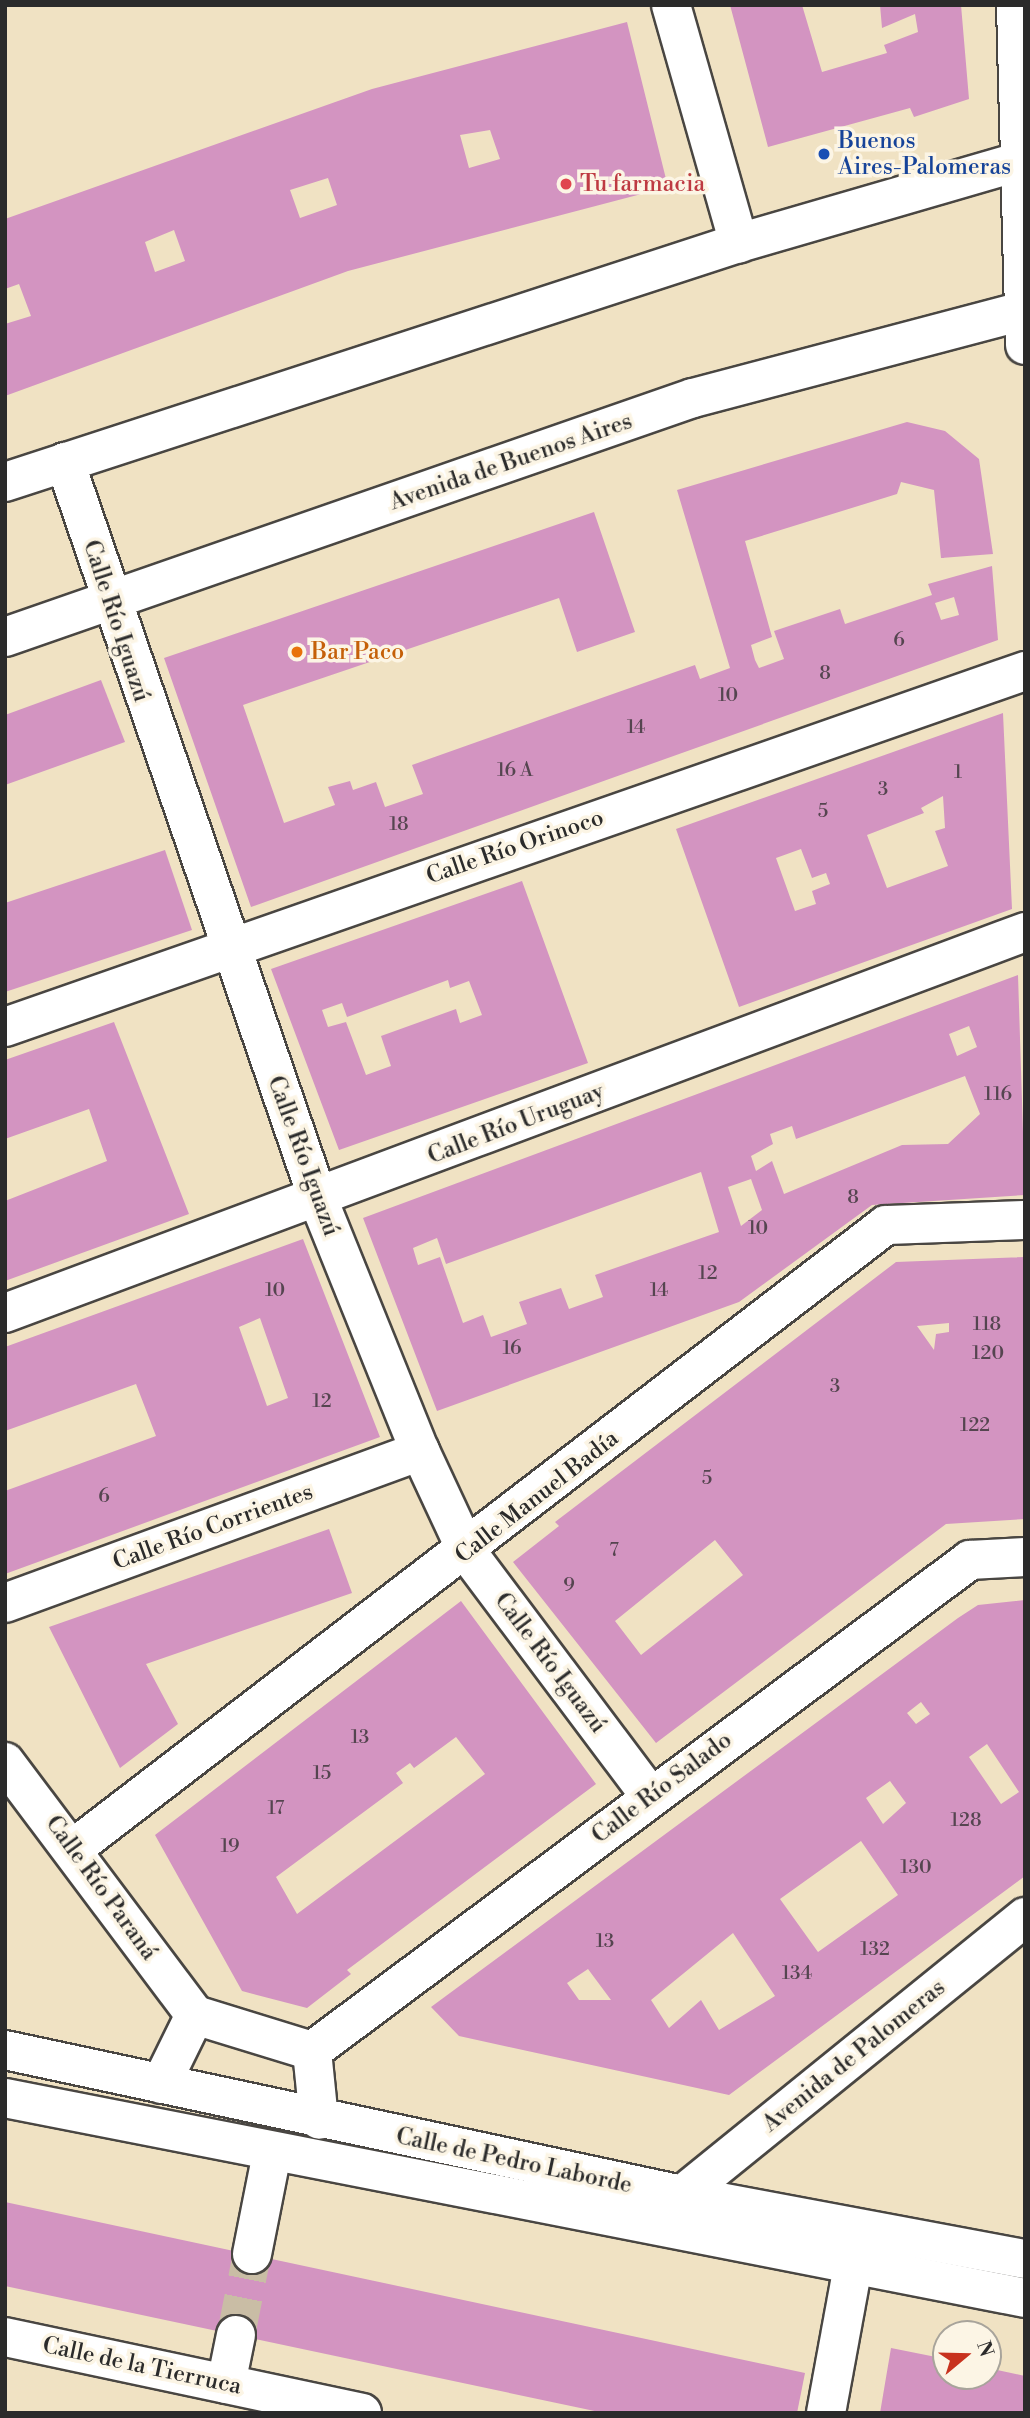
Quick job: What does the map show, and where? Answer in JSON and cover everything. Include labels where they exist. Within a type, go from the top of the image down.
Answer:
[{"type":"street","points":[[671,5],[739,243]]},
{"type":"street","points":[[1016,5],[1024,322]]},
{"type":"street","points":[[5,482],[739,243],[1021,161]]},
{"type":"street","name":"Avenida de Buenos Aires","points":[[5,637],[693,398],[1024,322]]},
{"type":"street","name":"Calle Río Iguazú","points":[[65,462],[109,603],[227,947],[318,1199],[420,1451],[467,1552],[650,1796]]},
{"type":"street","name":"Calle Río Orinoco","points":[[5,1027],[227,947],[1025,671]]},
{"type":"street","name":"Calle Río Uruguay","points":[[5,1313],[318,1199],[1025,932]]},
{"type":"street","name":"Calle Manuel Badía","points":[[74,1848],[467,1552],[886,1225],[1025,1220]]},
{"type":"street","name":"Calle Río Corrientes","points":[[5,1603],[420,1451]]},
{"type":"street","name":"Calle Río Salado","points":[[312,2051],[650,1796],[970,1560],[1025,1558]]},
{"type":"street","name":"Calle Río Paraná","points":[[5,1762],[74,1848],[195,2015]]},
{"type":"street","name":"Avenida de Palomeras","points":[[682,2195],[1025,1917]]},
{"type":"street","points":[[161,2084],[195,2015],[312,2051],[319,2120]]},
{"type":"street","name":"Calle de Pedro Laborde","points":[[5,2050],[319,2120],[682,2195],[1025,2259]]},
{"type":"street","name":"Calle de Pedro Laborde","points":[[5,2098],[272,2153],[1025,2298]]},
{"type":"street","points":[[252,2254],[272,2153]]},
{"type":"street","points":[[826,2413],[853,2266]]},
{"type":"street","points":[[226,2384],[236,2335]]},
{"type":"street","name":"Calle de la Tierruca","points":[[5,2336],[362,2413]]},
{"type":"building","points":[[730,5],[802,5],[822,72],[887,53],[884,45],[918,32],[915,14],[882,28],[880,5],[961,5],[969,99],[914,117],[910,108],[768,147]]},
{"type":"building","points":[[627,22],[668,187],[348,271],[5,396],[5,324],[31,316],[19,284],[5,289],[5,219],[372,89]],"holes":[[[490,130],[500,159],[469,168],[460,135]],[[328,178],[337,205],[300,218],[290,190]],[[174,230],[185,261],[155,272],[145,242]]]},
{"type":"building","points":[[907,422],[945,431],[979,459],[993,554],[941,558],[934,490],[901,482],[897,494],[745,541],[772,637],[751,645],[759,668],[784,659],[774,631],[840,609],[845,624],[932,595],[928,584],[992,566],[998,640],[251,907],[164,658],[594,512],[635,632],[577,652],[559,598],[243,705],[284,823],[335,805],[328,787],[350,781],[353,790],[376,782],[385,807],[423,794],[412,765],[695,665],[700,679],[730,668],[677,490]],"holes":[[[954,597],[959,615],[941,620],[935,603]]]},
{"type":"building","points":[[101,680],[125,742],[5,785],[5,715]]},
{"type":"building","points":[[1003,713],[1012,909],[739,1007],[676,829]],"holes":[[[943,796],[945,828],[935,831],[948,866],[887,888],[867,835],[924,813],[921,808]],[[801,849],[812,878],[826,873],[830,884],[812,891],[816,904],[795,911],[776,858]]]},
{"type":"building","points":[[165,850],[192,930],[5,992],[5,903]]},
{"type":"building","points":[[522,881],[588,1063],[339,1150],[271,969]],"holes":[[[448,980],[450,988],[469,981],[482,1015],[460,1023],[456,1009],[381,1036],[391,1066],[366,1075],[346,1022],[328,1027],[322,1010],[342,1003],[347,1017]]]},
{"type":"building","points":[[1018,975],[1025,1195],[872,1205],[739,1302],[437,1411],[363,1218]],"holes":[[[969,1026],[977,1047],[957,1056],[949,1034]],[[965,1076],[980,1114],[948,1144],[902,1145],[784,1194],[772,1161],[756,1171],[751,1156],[773,1144],[770,1134],[792,1126],[796,1139]],[[701,1172],[719,1232],[595,1275],[603,1297],[569,1309],[561,1288],[519,1302],[527,1324],[491,1337],[483,1315],[463,1323],[440,1257],[418,1265],[413,1248],[437,1238],[446,1264]],[[751,1179],[762,1210],[741,1226],[728,1187]]]},
{"type":"building","points":[[114,1022],[189,1214],[5,1281],[5,1201],[107,1161],[89,1109],[5,1139],[5,1060]]},
{"type":"building","points":[[303,1239],[380,1437],[5,1574],[5,1491],[156,1436],[136,1384],[5,1431],[5,1347]],"holes":[[[260,1318],[288,1398],[267,1406],[239,1327]]]},
{"type":"building","points":[[1025,1257],[1025,1519],[946,1524],[656,1743],[513,1562],[559,1526],[555,1522],[896,1262]],"holes":[[[949,1323],[949,1332],[936,1334],[934,1350],[917,1326]],[[715,1540],[743,1575],[641,1655],[615,1621]]]},
{"type":"building","points":[[329,1529],[352,1593],[146,1664],[178,1724],[120,1768],[49,1627]]},
{"type":"building","points":[[1025,1600],[1025,1876],[729,2095],[459,2036],[431,2007],[958,1618],[978,1605]],"holes":[[[921,1702],[930,1714],[916,1724],[907,1713]],[[987,1744],[1019,1792],[1001,1804],[969,1757]],[[890,1781],[906,1803],[883,1824],[866,1798]],[[861,1841],[898,1895],[818,1952],[780,1899]],[[733,1933],[775,1996],[719,2030],[701,2000],[669,2028],[651,2000]],[[588,1969],[611,2000],[579,2000],[567,1983]]]},
{"type":"building","points":[[461,1601],[596,1784],[347,1970],[351,1974],[307,2008],[242,1991],[155,1835]],"holes":[[[456,1737],[485,1774],[297,1914],[276,1877],[403,1783],[396,1773],[410,1763],[414,1768]]]},
{"type":"building","points":[[5,2202],[805,2373],[797,2413],[604,2413],[5,2286]]},
{"type":"building","points":[[891,2348],[932,2356],[932,2390],[1002,2390],[1002,2371],[1025,2376],[1025,2413],[880,2413]]},
{"type":"tunnel","points":[[236,2335],[252,2254]]},
{"type":"place","name":"Buenos Aires-Palomeras","points":[[824,154]]},
{"type":"place","name":"Tu farmacia","points":[[566,184]]},
{"type":"place","name":"Bar Paco","points":[[297,652]]}]
